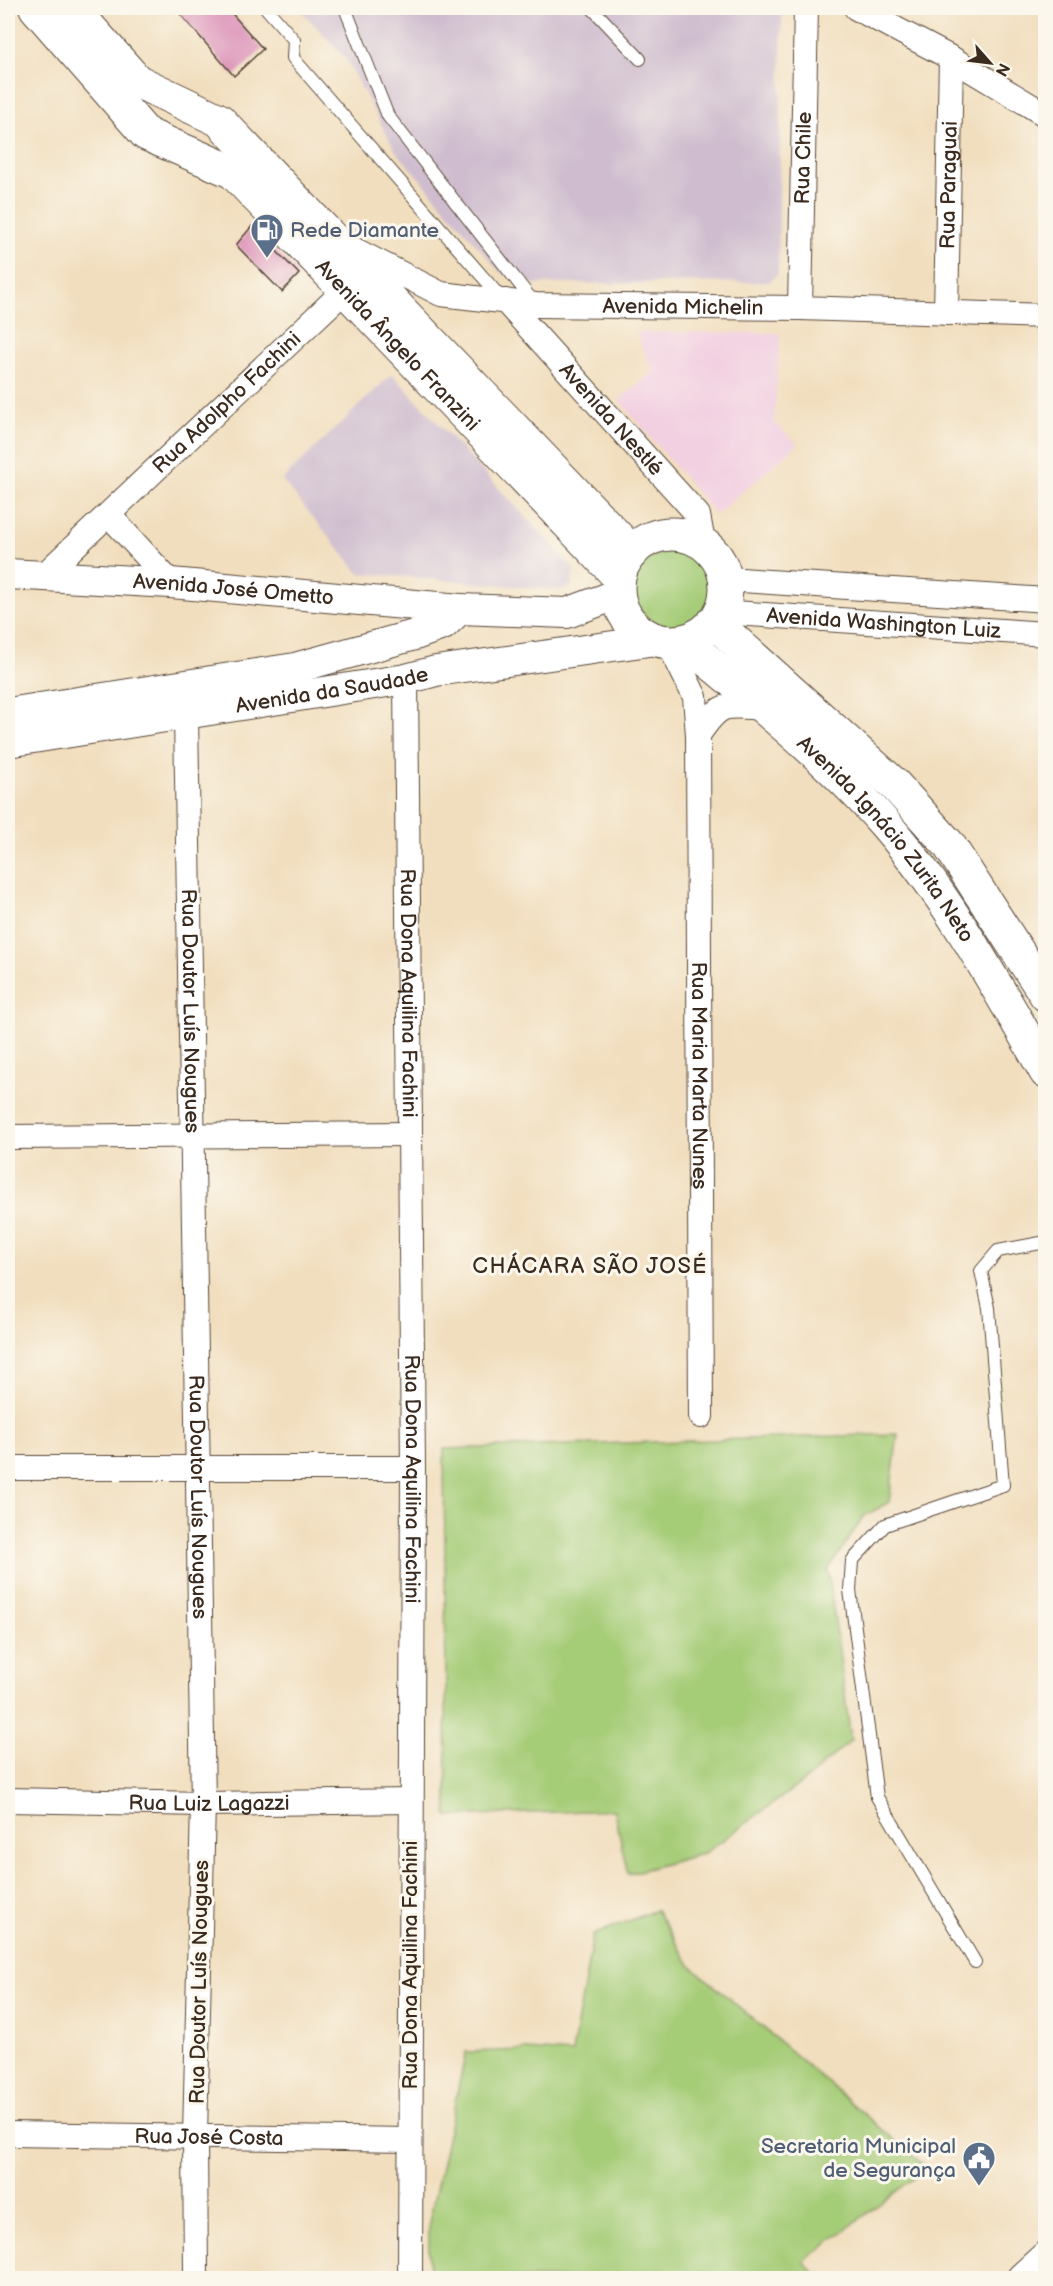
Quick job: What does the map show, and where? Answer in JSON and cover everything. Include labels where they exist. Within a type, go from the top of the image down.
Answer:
[{"type":"main road","name":"Avenida Ângelo Franzini","points":[[36,8],[146,134],[233,172],[344,291],[623,574]]},
{"type":"main road","name":"Avenida Ângelo Franzini","points":[[72,8],[137,81],[219,120],[335,241],[623,574]]},
{"type":"main road","points":[[146,134],[168,96]]},
{"type":"main road","points":[[673,534],[688,536],[703,543],[713,553],[726,579],[724,601],[717,617],[700,634],[669,641],[642,633],[630,623],[623,574],[644,542],[658,536],[673,534]]},
{"type":"main road","name":"Avenida Ignácio Zurita Neto","points":[[717,617],[894,784],[949,845],[1034,957],[1046,995]]},
{"type":"main road","name":"Avenida Ignácio Zurita Neto","points":[[669,641],[764,708],[885,824],[935,887],[991,975],[1046,1072]]},
{"type":"street","name":"Rua Chile","points":[[800,308],[806,8]]},
{"type":"street","points":[[856,8],[951,58],[1046,115]]},
{"type":"street","name":"Rua Paraguai","points":[[946,313],[951,58]]},
{"type":"street","name":"Avenida Michelin","points":[[335,241],[441,294],[505,302],[536,305],[800,308],[1046,316]]},
{"type":"street","name":"Rua Adolpho Fachini","points":[[42,577],[344,291]]},
{"type":"street","name":"Avenida Nestlé","points":[[505,302],[698,516],[703,543]]},
{"type":"street","points":[[109,515],[171,583]]},
{"type":"street","name":"Avenida José Ometto","points":[[8,574],[171,583],[441,623]]},
{"type":"street","name":"Avenida da Saudade","points":[[8,712],[295,668],[441,623],[567,613],[623,574]]},
{"type":"street","name":"Avenida Washington Luiz","points":[[726,579],[1046,600]]},
{"type":"street","name":"Avenida Washington Luiz","points":[[717,617],[1046,634]]},
{"type":"street","points":[[436,671],[441,623]]},
{"type":"street","points":[[406,679],[441,623]]},
{"type":"street","name":"Avenida da Saudade","points":[[8,742],[406,679],[436,671],[669,641]]},
{"type":"street","name":"Rua Maria Marta Nunes","points":[[669,641],[694,697],[698,735],[701,1416]]},
{"type":"street","name":"Rua Dona Aquilina Fachini","points":[[406,679],[413,1468],[410,2278]]},
{"type":"street","points":[[698,735],[713,713],[724,706],[764,708]]},
{"type":"street","name":"Rua Doutor Luís Nougues","points":[[186,714],[203,1804],[195,2136],[196,2278]]},
{"type":"street","points":[[8,1137],[410,1134]]},
{"type":"street","points":[[8,1468],[197,1470],[413,1468]]},
{"type":"street","name":"Rua Luiz Lagazzi","points":[[8,1800],[203,1804],[411,1801]]},
{"type":"street","name":"Rua José Costa","points":[[8,2134],[409,2140]]},
{"type":"street","points":[[1022,2278],[1046,2256]]},
{"type":"lane","points":[[266,8],[294,40],[293,58],[505,302]]},
{"type":"lane","points":[[345,8],[388,116],[536,305]]},
{"type":"lane","points":[[592,8],[639,59]]},
{"type":"lane","points":[[975,1962],[877,1797],[850,1590],[852,1561],[885,1525],[1003,1485],[989,1308],[981,1270],[998,1251],[1046,1242]]},
{"type":"shaded area","points":[[299,8],[782,8],[778,274],[769,282],[533,284],[501,273],[395,150],[346,59]]},
{"type":"shaded area","points":[[636,332],[780,333],[774,422],[798,444],[716,515],[619,400],[653,372]]},
{"type":"shaded area","points":[[392,374],[574,569],[571,586],[562,590],[359,573],[282,480]]},
{"type":"green space","points":[[672,551],[686,554],[699,562],[707,575],[710,589],[707,603],[699,616],[686,624],[672,627],[658,624],[645,616],[637,603],[634,589],[637,575],[645,562],[658,554]]},
{"type":"green space","points":[[898,1434],[889,1502],[863,1517],[828,1570],[851,1740],[808,1778],[705,1853],[628,1874],[614,1810],[447,1816],[444,1449]]},
{"type":"green space","points":[[656,1910],[690,1965],[927,2168],[804,2261],[819,2278],[429,2278],[429,2222],[466,2052],[526,2050],[572,2053],[593,1935]]},
{"type":"building","points":[[175,8],[227,8],[263,49],[234,76]]},
{"type":"building","name":"Rede Diamante","points":[[252,226],[299,274],[282,292],[236,245]]},
{"type":"place","name":"Rede Diamante","points":[[267,259]]},
{"type":"place","name":"Secretaria Municipal de Segurança","points":[[979,2187]]},
{"type":"district","name":"CHÁCARA SÃO JOSÉ","points":[[590,1265]]}]
